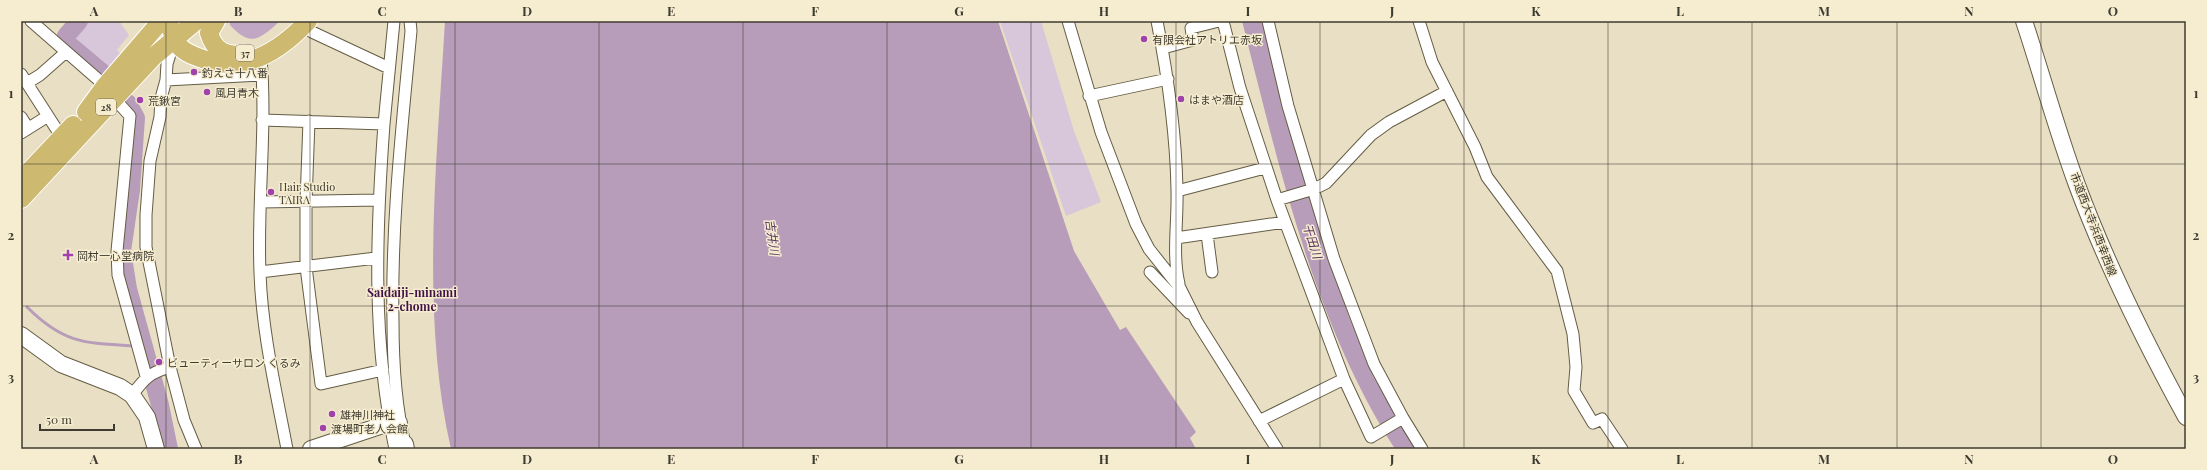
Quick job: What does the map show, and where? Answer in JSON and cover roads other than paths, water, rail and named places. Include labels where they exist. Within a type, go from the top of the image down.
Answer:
[{"type":"main road","name":"28","points":[[21,200],[64,134],[109,91],[153,57],[170,25],[196,21]]},
{"type":"main road","name":"37","points":[[216,21],[210,33],[212,45],[221,52],[236,55],[253,52],[302,22]]},
{"type":"main road","name":"37","points":[[170,25],[178,45],[187,52],[212,62],[262,67],[302,22]]},
{"type":"main road","name":"28","points":[[21,180],[47,162],[109,91]]},
{"type":"street","points":[[31,21],[109,91],[130,116],[117,251],[118,275],[150,374]]},
{"type":"street","points":[[394,21],[378,200],[376,258],[377,320],[383,370],[394,423],[402,447]]},
{"type":"street","points":[[394,423],[392,291],[396,189],[411,31],[410,21]]},
{"type":"street","points":[[1068,21],[1089,96],[1136,224],[1149,249],[1180,288],[1197,322],[1277,449]]},
{"type":"street","points":[[1157,21],[1168,79],[1174,124],[1177,191],[1175,265],[1180,288]]},
{"type":"street","points":[[1162,48],[1192,40],[1191,28],[1219,21]]},
{"type":"street","points":[[1224,21],[1232,61],[1265,168],[1279,200],[1344,379],[1371,436],[1401,419]]},
{"type":"street","points":[[1268,21],[1288,106],[1311,189],[1358,326],[1374,364],[1401,419],[1422,449]]},
{"type":"street","points":[[1419,21],[1432,62],[1475,148],[1487,177],[1557,271],[1573,334],[1576,366],[1574,391],[1593,423],[1602,419],[1622,449]]},
{"type":"street","name":"市道西大寺浜西幸西線","points":[[2024,21],[2072,169],[2099,241],[2138,328],[2186,417]]},
{"type":"street","points":[[302,22],[312,32],[389,68]]},
{"type":"street","points":[[170,25],[166,80],[151,153],[145,235],[147,261],[170,367],[184,420],[196,449]]},
{"type":"street","points":[[64,134],[57,130],[24,78],[40,75],[66,52]]},
{"type":"street","points":[[166,80],[262,67],[260,272],[270,355],[287,449]]},
{"type":"street","points":[[1089,96],[1168,79]]},
{"type":"street","points":[[1279,200],[1326,183],[1371,135],[1389,122],[1447,90]]},
{"type":"street","points":[[21,117],[25,130],[48,116]]},
{"type":"street","points":[[262,120],[384,124]]},
{"type":"street","points":[[308,122],[306,267],[321,384],[383,370]]},
{"type":"street","points":[[1177,191],[1265,168]]},
{"type":"street","points":[[261,202],[378,200]]},
{"type":"street","points":[[1176,238],[1286,222]]},
{"type":"street","points":[[1207,234],[1212,272]]},
{"type":"street","points":[[260,272],[376,258]]},
{"type":"street","points":[[1150,272],[1197,322]]},
{"type":"street","points":[[21,335],[61,364],[120,387],[132,395],[147,417],[156,449]]},
{"type":"street","points":[[132,395],[150,374],[170,367]]},
{"type":"street","points":[[1259,421],[1344,379]]},
{"type":"street","points":[[311,449],[336,445],[394,423]]},
{"type":"water","name":"吉井川","points":[[445,21],[998,21],[1074,251],[1120,330],[1126,327],[1196,432],[1190,438],[1196,449],[451,449],[442,398],[436,345],[433,291],[435,181]]},
{"type":"water","name":"干田川","points":[[1242,21],[1263,21],[1306,185],[1348,314],[1373,376],[1416,449],[1395,449],[1366,400],[1342,349],[1320,296],[1285,186]]},
{"type":"waterway","points":[[79,21],[66,36],[67,43],[104,74]]},
{"type":"waterway","points":[[128,103],[136,118],[131,190],[122,251],[128,289],[160,405],[169,449]]},
{"type":"waterway","points":[[27,307],[40,319],[64,335],[88,342],[134,346]]},
{"type":"place","name":"有限会社アトリエ赤坂","points":[[1144,39]]},
{"type":"place","name":"釣えさ十八番","points":[[194,72]]},
{"type":"place","name":"風月青木","points":[[207,92]]},
{"type":"place","name":"はまや酒店","points":[[1181,99]]},
{"type":"place","name":"荒鍬宮","points":[[140,100]]},
{"type":"place","name":"Hair Studio TAIRA","points":[[271,192]]},
{"type":"place","name":"岡村一心堂病院","points":[[68,255]]},
{"type":"place","name":"ビューティーサロン くるみ","points":[[159,362]]},
{"type":"place","name":"雄神川神社","points":[[332,414]]},
{"type":"place","name":"渡場町老人会館","points":[[323,428]]},
{"type":"district","name":"Saidaiji-minami 2-chome","points":[[412,299]]}]
